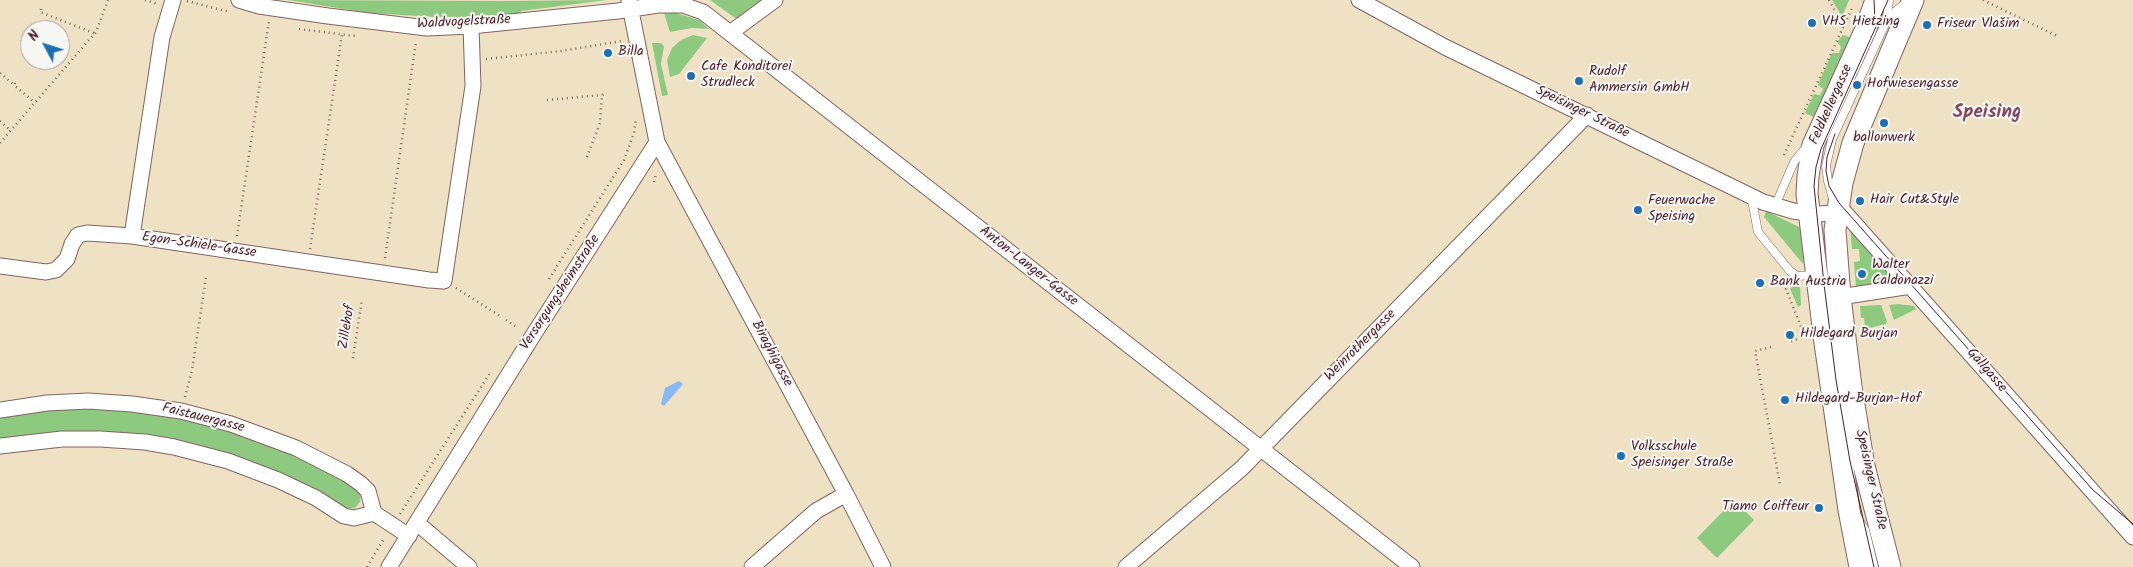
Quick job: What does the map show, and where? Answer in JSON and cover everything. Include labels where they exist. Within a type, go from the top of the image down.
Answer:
[{"type":"main road","name":"Feldkellergasse","points":[[1809,214],[1808,176],[1812,152],[1818,133],[1865,31],[1876,0]]},
{"type":"main road","name":"Feldkellergasse","points":[[1838,209],[1853,142],[1913,0]]},
{"type":"main road","name":"Speisinger Straße","points":[[1838,209],[1836,258],[1829,301],[1849,510],[1860,567]]},
{"type":"main road","name":"Speisinger Straße","points":[[1809,214],[1816,275],[1829,301],[1845,350],[1864,466],[1890,567]]},
{"type":"street","name":"Egon-Schiele-Gasse","points":[[173,0],[162,37],[132,236],[444,281]]},
{"type":"street","name":"Waldvogelstraße","points":[[239,0],[271,8],[420,27],[471,26],[629,5]]},
{"type":"street","points":[[730,33],[775,0]]},
{"type":"street","name":"Speisinger Straße","points":[[1359,0],[1445,47],[1751,196],[1775,206],[1809,214],[1838,209]]},
{"type":"street","points":[[629,5],[657,142]]},
{"type":"street","name":"Anton-Langer-Gasse","points":[[629,5],[683,5],[703,12],[1412,567]]},
{"type":"street","points":[[444,281],[472,86],[471,26]]},
{"type":"street","name":"Weinrothergasse","points":[[1126,567],[1242,468],[1587,116]]},
{"type":"street","name":"Biraghigasse","points":[[657,142],[846,494],[883,567]]},
{"type":"street","name":"Versorgungsheimstraße","points":[[397,564],[413,529],[532,337],[657,142]]},
{"type":"street","name":"Gallgasse","points":[[1838,209],[1911,286],[2133,538]]},
{"type":"street","points":[[0,266],[46,272],[56,270],[67,259],[72,244],[78,236],[87,233],[132,236]]},
{"type":"street","points":[[1829,301],[1911,286]]},
{"type":"street","name":"Faistauergasse","points":[[0,410],[46,403],[132,404],[181,411],[231,424],[296,448],[347,474],[361,484],[368,492],[374,513]]},
{"type":"street","points":[[0,446],[62,439],[100,439],[145,442],[174,447],[228,461],[278,480],[310,495],[344,516],[354,518],[374,513],[393,525],[413,529],[469,567]]},
{"type":"street","points":[[752,567],[816,511],[846,494]]},
{"type":"lane","name":"Feldkellergasse","points":[[1886,22],[1889,0]]},
{"type":"lane","name":"Feldkellergasse","points":[[1838,209],[1827,176],[1829,151],[1835,134],[1886,22],[1899,7],[1913,0]]},
{"type":"lane","points":[[1775,206],[1794,162],[1818,133]]},
{"type":"lane","points":[[1751,196],[1758,232],[1790,272],[1797,276],[1816,275]]},
{"type":"lane","name":"Speisinger Straße","points":[[1849,510],[1856,515],[1865,530],[1874,567]]},
{"type":"path","points":[[0,143],[95,34],[108,0]]},
{"type":"path","points":[[1828,0],[1840,20],[1846,22],[1856,0]]},
{"type":"path","points":[[1983,0],[2057,36]]},
{"type":"path","points":[[41,9],[40,12],[95,34]]},
{"type":"path","points":[[237,234],[267,36]]},
{"type":"path","points":[[623,40],[625,49]]},
{"type":"path","points":[[311,244],[340,46]]},
{"type":"path","points":[[385,255],[415,48]]},
{"type":"path","points":[[0,73],[35,102]]},
{"type":"path","points":[[547,100],[604,94],[600,123],[587,157]]},
{"type":"path","points":[[545,286],[626,157],[634,133],[636,114]]},
{"type":"path","points":[[0,121],[10,130]]},
{"type":"path","points":[[192,370],[206,276]]},
{"type":"path","points":[[444,281],[500,316]]},
{"type":"path","name":"Zillehof","points":[[353,358],[362,299]]},
{"type":"path","points":[[1796,315],[1807,344]]},
{"type":"path","points":[[506,320],[518,328]]},
{"type":"path","points":[[1791,341],[1805,337]]},
{"type":"path","points":[[1771,347],[1755,351],[1780,484]]},
{"type":"path","points":[[367,567],[492,369]]},
{"type":"green space","points":[[288,0],[607,0],[521,11],[519,16],[435,17],[369,13]]},
{"type":"green space","points":[[710,0],[767,0],[738,20]]},
{"type":"green space","points":[[1832,0],[1849,0],[1842,17],[1841,15]]},
{"type":"green space","points":[[673,12],[699,20],[709,29],[692,28],[670,32],[664,13]]},
{"type":"green space","points":[[693,35],[707,38],[679,74],[670,77],[667,60],[672,48],[681,40]]},
{"type":"green space","points":[[1843,35],[1855,39],[1816,118],[1805,113],[1814,94],[1820,95],[1823,89],[1818,85],[1832,53],[1839,53],[1841,47],[1837,42]]},
{"type":"green space","points":[[652,43],[661,43],[664,46],[661,64],[668,95],[662,96]]},
{"type":"green space","points":[[1766,211],[1799,227],[1804,232],[1806,238],[1803,264],[1764,217]]},
{"type":"green space","points":[[1850,227],[1889,272],[1885,280],[1878,284],[1856,287],[1854,262],[1860,261],[1859,249],[1852,249]]},
{"type":"green space","points":[[1794,285],[1800,285],[1801,305],[1798,307],[1790,289]]},
{"type":"green space","points":[[1881,305],[1887,321],[1886,324],[1865,329],[1864,318],[1861,318],[1860,306]]},
{"type":"green space","points":[[1889,305],[1914,306],[1916,309],[1894,320]]},
{"type":"green space","points":[[101,408],[186,418],[222,427],[299,456],[350,482],[361,494],[360,502],[355,508],[347,509],[218,451],[0,440],[0,415],[39,410]]},
{"type":"green space","points":[[1734,500],[1754,520],[1717,558],[1697,538]]},
{"type":"water","points":[[679,381],[683,384],[664,406],[661,404],[665,388]]},
{"type":"tram line","points":[[1874,0],[1875,22]]},
{"type":"tram line","points":[[1874,567],[1850,461],[1836,380],[1814,186],[1816,167],[1821,149],[1888,0]]},
{"type":"tram line","points":[[1835,134],[1827,157],[1826,171],[1829,186],[1839,203],[2093,490],[2133,524]]},
{"type":"place","name":"VHS Hietzing","points":[[1812,23]]},
{"type":"place","name":"Friseur Vlašim","points":[[1927,25]]},
{"type":"place","name":"Billa","points":[[608,53]]},
{"type":"place","name":"Cafe Konditorei Strudleck","points":[[691,76]]},
{"type":"place","name":"Rudolf Ammersin GmbH","points":[[1579,81]]},
{"type":"place","name":"Hofwiesengasse","points":[[1857,85]]},
{"type":"place","name":"ballonwerk","points":[[1884,123]]},
{"type":"place","name":"Hair Cut&Style","points":[[1860,201]]},
{"type":"place","name":"Feuerwache Speising","points":[[1638,210]]},
{"type":"place","name":"Walter Caldonazzi","points":[[1862,274]]},
{"type":"place","name":"Bank Austria","points":[[1760,283]]},
{"type":"place","name":"Hildegard Burjan","points":[[1790,335]]},
{"type":"place","name":"Hildegard-Burjan-Hof","points":[[1785,400]]},
{"type":"place","name":"Volksschule Speisinger Straße","points":[[1621,456]]},
{"type":"place","name":"Tiamo Coiffeur","points":[[1819,508]]},
{"type":"district","name":"Speising","points":[[1987,114]]}]
